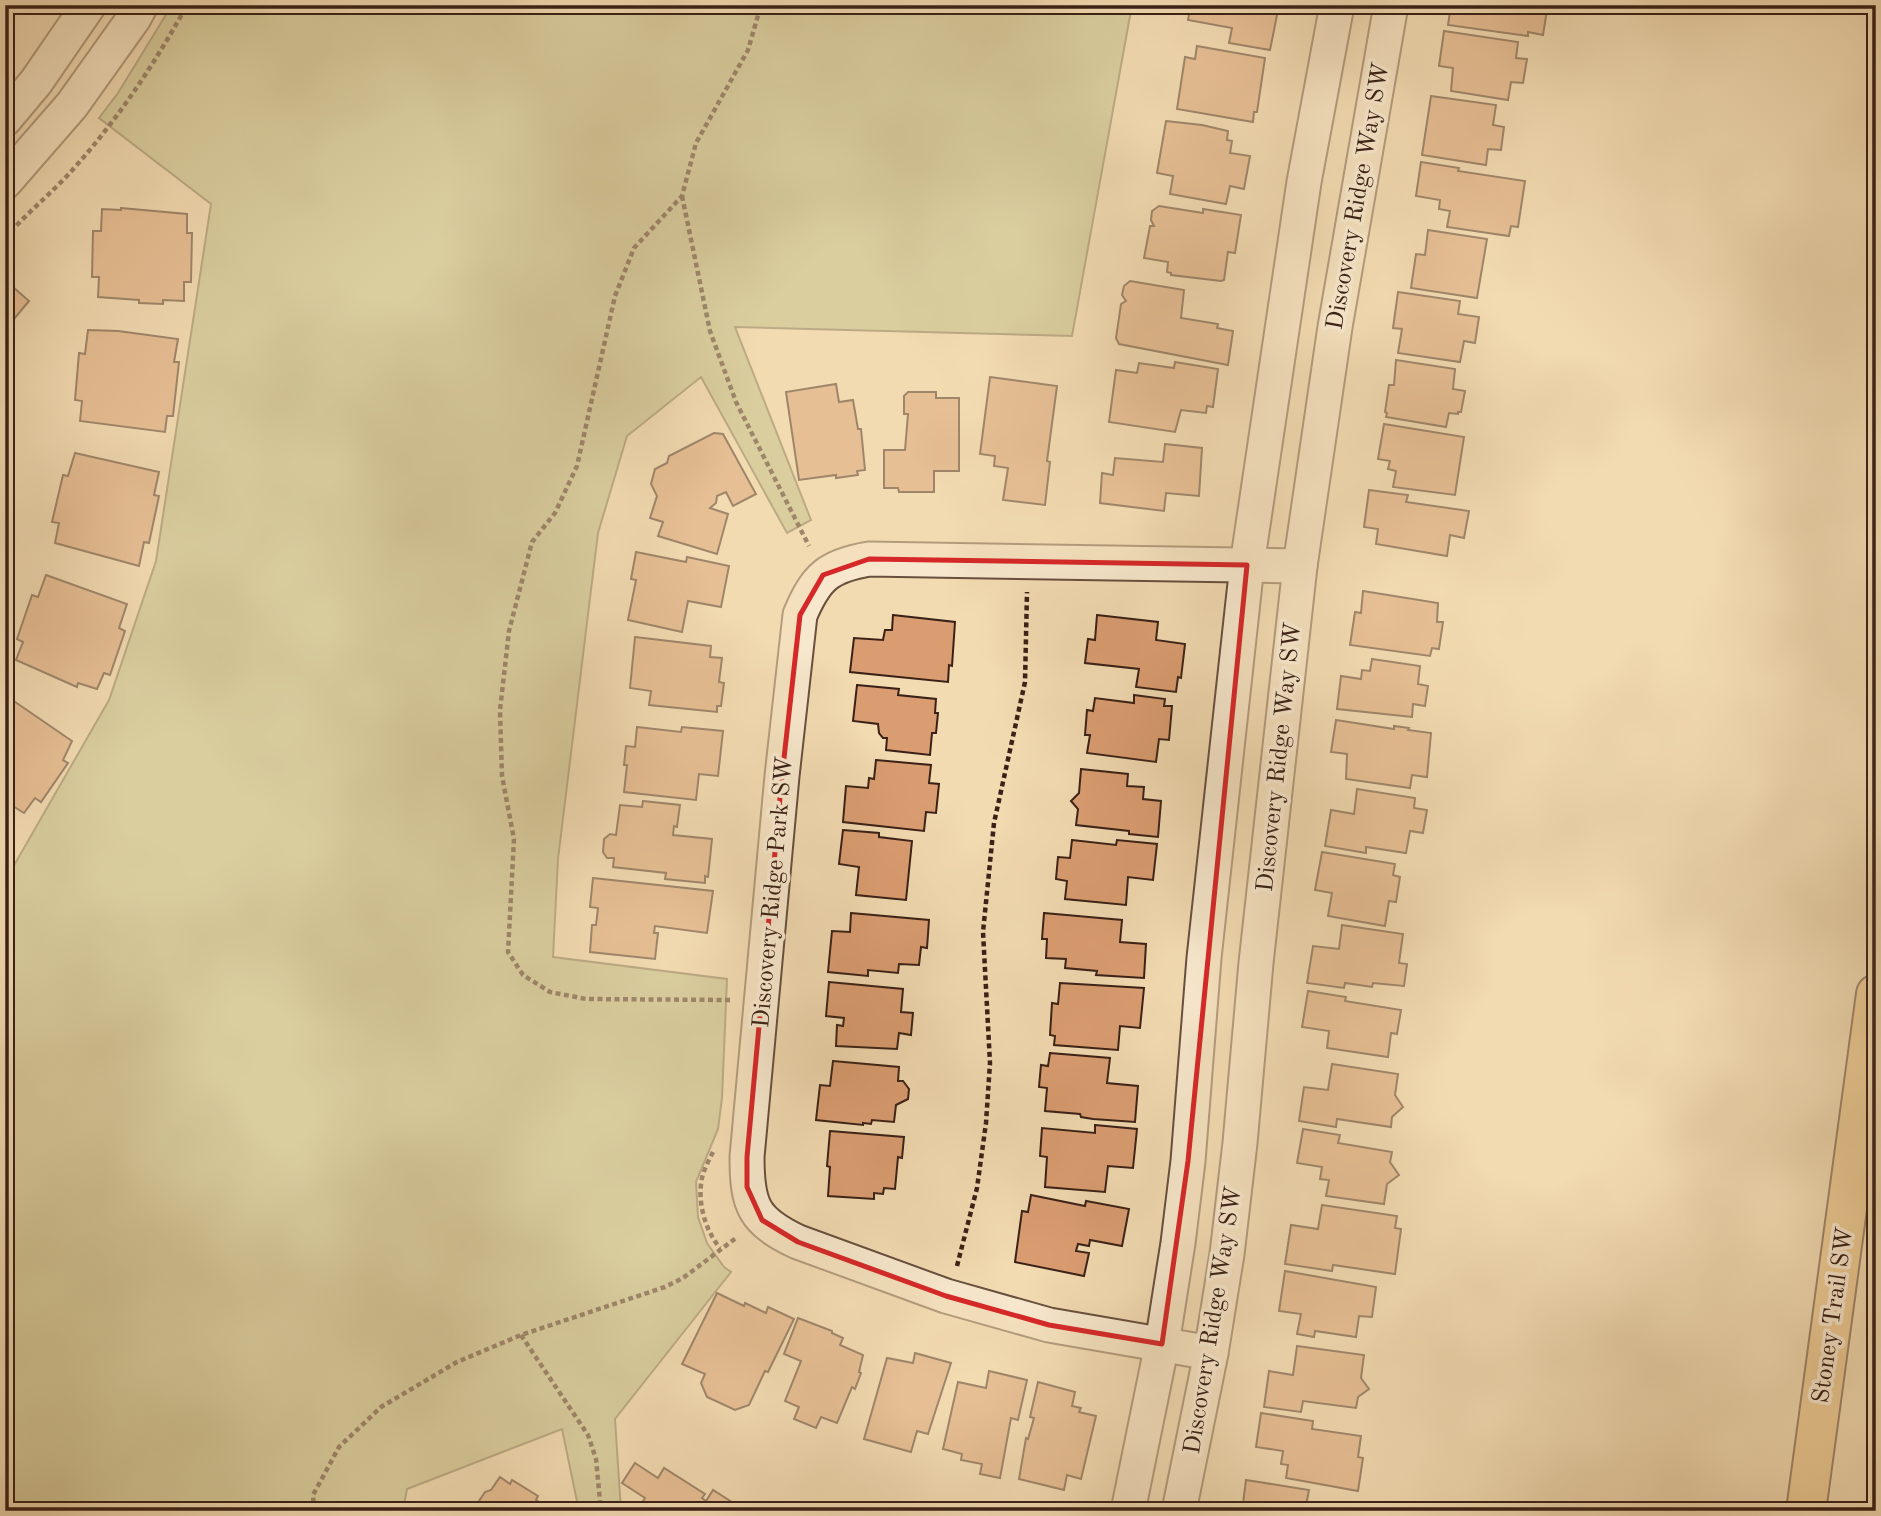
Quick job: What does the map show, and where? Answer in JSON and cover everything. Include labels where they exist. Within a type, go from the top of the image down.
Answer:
[{"type":"highway","name":"Stoney Trail SW","points":[[1806,1511],[1876,994]]},
{"type":"street","points":[[5,119],[36,82],[89,5]]},
{"type":"street","name":"Discovery Ridge Way SW","points":[[1128,1511],[1162,1344],[1188,1161],[1204,958],[1247,565],[1304,182],[1337,5]]},
{"type":"street","name":"Discovery Ridge Way SW","points":[[1179,1511],[1211,1353],[1240,1143],[1256,963],[1300,566],[1357,192],[1391,5]]},
{"type":"street","points":[[5,182],[72,105],[130,9]]},
{"type":"street","points":[[1304,182],[1357,192]]},
{"type":"street","points":[[823,575],[845,563],[869,559],[1300,566]]},
{"type":"street","name":"Discovery Ridge Park SW","points":[[823,575],[810,591],[800,615],[782,776],[747,1157],[747,1187],[753,1206],[762,1220],[774,1231],[946,1296],[1049,1325],[1211,1353]]},
{"type":"street","points":[[1204,958],[1256,963]]},
{"type":"path","points":[[5,238],[66,177],[115,119],[161,53],[187,5]]},
{"type":"path","points":[[761,5],[748,50],[696,143],[682,196],[710,331],[736,402],[823,575]]},
{"type":"path","points":[[682,196],[634,247],[615,296],[577,466],[555,513],[532,542],[509,631],[500,710],[502,776],[514,839],[508,952],[523,975],[550,992],[586,999],[734,1000]]},
{"type":"path","points":[[956,1270],[977,1188],[986,1123],[990,1063],[983,932],[994,823],[1025,682],[1028,589]]},
{"type":"path","points":[[314,1511],[313,1495],[339,1447],[381,1407],[457,1362],[522,1335],[664,1287],[683,1278],[720,1248]]},
{"type":"path","points":[[522,1335],[589,1435],[596,1459],[601,1511]]},
{"type":"highlighted area","points":[[869,559],[1247,565],[1188,1161],[1162,1344],[1049,1325],[946,1296],[798,1242],[762,1220],[747,1187],[747,1157],[782,776],[800,615],[823,575]]},
{"type":"green space","points":[[172,5],[1132,5],[1072,336],[735,327],[811,520],[787,533],[701,377],[627,436],[598,533],[558,859],[553,957],[727,979],[722,1098],[718,1129],[696,1182],[698,1217],[707,1243],[724,1267],[731,1272],[615,1419],[621,1511],[579,1511],[562,1429],[407,1489],[403,1511],[5,1511],[5,881],[109,700],[156,561],[211,204],[99,118],[118,93]]},
{"type":"building","points":[[1182,5],[1279,5],[1270,50],[1229,43],[1232,28],[1188,20],[1190,8]]},
{"type":"building","points":[[1451,5],[1533,5],[1532,8],[1547,10],[1543,35],[1528,32],[1528,36],[1448,25]]},
{"type":"building","points":[[1444,31],[1518,42],[1516,58],[1527,59],[1523,83],[1511,82],[1508,100],[1451,91],[1453,68],[1439,66]]},
{"type":"building","points":[[1197,46],[1265,58],[1253,122],[1177,109],[1185,57],[1195,59]]},
{"type":"building","points":[[1431,96],[1496,105],[1493,125],[1504,127],[1501,150],[1488,149],[1486,165],[1422,155]]},
{"type":"building","points":[[1166,121],[1228,131],[1227,140],[1232,141],[1230,153],[1250,156],[1244,189],[1230,186],[1226,204],[1170,194],[1173,176],[1157,173]]},
{"type":"building","points":[[1421,162],[1459,168],[1458,171],[1525,181],[1518,227],[1511,226],[1509,236],[1447,227],[1450,211],[1439,209],[1440,200],[1416,196]]},
{"type":"building","points":[[1159,206],[1203,213],[1203,209],[1241,215],[1235,253],[1228,252],[1224,280],[1171,275],[1167,272],[1168,262],[1144,258],[1150,226],[1154,226],[1151,220],[1152,211]]},
{"type":"building","points":[[121,208],[187,214],[187,233],[192,233],[191,282],[184,282],[184,301],[139,303],[139,300],[98,297],[99,277],[92,277],[93,231],[101,231],[102,209]]},
{"type":"building","points":[[1428,230],[1487,239],[1477,298],[1411,288],[1416,254],[1425,255]]},
{"type":"building","points":[[5,280],[29,301],[9,325],[5,321]]},
{"type":"building","points":[[1130,281],[1184,290],[1181,318],[1218,324],[1217,328],[1233,331],[1228,365],[1119,344],[1116,338],[1121,304],[1126,301],[1122,295],[1124,286]]},
{"type":"building","points":[[1398,292],[1460,301],[1458,314],[1479,317],[1475,343],[1464,341],[1460,362],[1398,353],[1402,329],[1393,328]]},
{"type":"building","points":[[88,330],[178,339],[174,362],[179,362],[173,416],[167,416],[165,432],[80,421],[82,401],[75,400],[79,353],[85,354]]},
{"type":"building","points":[[1396,360],[1455,369],[1453,389],[1465,391],[1461,412],[1449,413],[1446,427],[1386,417],[1389,385],[1394,385]]},
{"type":"building","points":[[1175,362],[1218,369],[1213,407],[1207,406],[1206,413],[1181,410],[1175,432],[1109,422],[1116,370],[1137,373],[1139,363],[1174,368]]},
{"type":"building","points":[[990,377],[1057,386],[1047,461],[1050,462],[1045,505],[1003,500],[1008,468],[994,466],[995,456],[980,454]]},
{"type":"building","points":[[836,384],[839,402],[853,400],[858,429],[861,429],[865,470],[857,471],[858,475],[799,480],[786,392]]},
{"type":"building","points":[[908,392],[936,392],[936,398],[959,398],[959,471],[934,471],[934,492],[899,492],[898,488],[884,488],[884,450],[905,450],[908,414],[904,414],[904,396]]},
{"type":"building","points":[[1384,424],[1464,437],[1455,495],[1393,487],[1396,471],[1388,469],[1390,461],[1378,459]]},
{"type":"building","points":[[714,433],[723,434],[756,494],[733,506],[726,492],[717,496],[716,503],[710,508],[728,514],[717,554],[658,536],[663,522],[650,518],[657,496],[651,484],[655,469],[667,463],[669,456]]},
{"type":"building","points":[[1165,444],[1202,448],[1199,496],[1166,493],[1164,511],[1100,503],[1102,473],[1113,475],[1115,458],[1163,462]]},
{"type":"building","points":[[75,453],[159,472],[154,495],[159,496],[149,543],[144,542],[139,566],[55,543],[59,523],[52,522],[63,475],[68,476]]},
{"type":"building","points":[[1369,490],[1408,495],[1406,502],[1469,511],[1464,538],[1450,535],[1447,556],[1376,544],[1378,529],[1364,527]]},
{"type":"building","points":[[636,552],[686,562],[687,557],[729,566],[721,607],[688,601],[682,632],[628,620],[636,580],[631,579]]},
{"type":"building","points":[[46,575],[127,604],[119,628],[125,631],[110,675],[104,673],[97,689],[78,683],[77,687],[16,660],[23,642],[17,639],[32,595],[38,597]]},
{"type":"building","points":[[1363,591],[1438,603],[1437,622],[1443,622],[1439,649],[1432,648],[1430,656],[1350,645],[1355,612],[1361,613]]},
{"type":"building","points":[[893,615],[955,622],[952,666],[949,665],[948,682],[850,672],[854,638],[883,640],[885,630],[892,630]]},
{"type":"building","points":[[1097,615],[1158,622],[1156,640],[1185,644],[1181,678],[1178,677],[1176,692],[1136,687],[1139,669],[1085,663],[1088,639],[1095,640]]},
{"type":"building","points":[[635,637],[711,646],[710,657],[722,658],[719,682],[724,683],[721,706],[717,706],[717,712],[649,705],[651,691],[630,688]]},
{"type":"building","points":[[1372,659],[1420,666],[1418,684],[1428,686],[1425,706],[1413,704],[1412,717],[1337,709],[1341,676],[1361,679],[1362,670],[1370,671]]},
{"type":"building","points":[[857,685],[899,689],[898,695],[936,699],[936,733],[932,733],[930,755],[886,750],[887,738],[883,738],[879,733],[878,724],[853,721]]},
{"type":"building","points":[[5,695],[72,741],[63,760],[68,763],[41,802],[35,798],[24,813],[5,801]]},
{"type":"building","points":[[1134,695],[1165,699],[1164,706],[1172,706],[1169,740],[1159,739],[1156,762],[1087,753],[1090,735],[1085,735],[1087,710],[1093,711],[1095,698],[1134,703]]},
{"type":"building","points":[[1336,720],[1431,733],[1427,777],[1412,775],[1410,788],[1346,779],[1347,754],[1331,752]]},
{"type":"building","points":[[637,727],[681,732],[682,727],[723,731],[718,776],[699,774],[696,800],[624,792],[626,746],[635,747]]},
{"type":"building","points":[[876,760],[931,765],[929,783],[939,784],[936,813],[926,812],[924,831],[843,822],[846,786],[868,788],[869,778],[874,779]]},
{"type":"building","points":[[1081,769],[1128,774],[1127,786],[1144,787],[1143,799],[1161,801],[1158,837],[1076,825],[1078,809],[1071,801],[1079,793]]},
{"type":"building","points":[[1357,789],[1415,798],[1414,808],[1427,810],[1423,833],[1410,831],[1406,853],[1366,847],[1366,853],[1325,846],[1331,810],[1354,814]]},
{"type":"building","points":[[643,801],[680,805],[673,835],[712,839],[705,883],[665,879],[666,873],[613,867],[614,858],[607,858],[603,852],[604,839],[610,834],[616,835],[620,805],[642,807]]},
{"type":"building","points":[[843,830],[879,833],[879,837],[912,841],[906,900],[856,895],[859,867],[839,864]]},
{"type":"building","points":[[1072,840],[1116,845],[1117,840],[1157,844],[1153,880],[1128,877],[1126,905],[1065,899],[1067,881],[1056,879],[1058,857],[1070,858]]},
{"type":"building","points":[[1322,852],[1395,864],[1393,875],[1400,877],[1396,902],[1389,901],[1385,926],[1328,916],[1332,893],[1315,890]]},
{"type":"building","points":[[593,878],[713,891],[707,933],[655,926],[654,933],[658,933],[655,959],[590,952],[592,925],[596,925],[598,908],[590,907]]},
{"type":"building","points":[[851,913],[929,920],[927,948],[921,947],[919,965],[899,964],[898,973],[868,970],[868,976],[828,972],[832,931],[850,932]]},
{"type":"building","points":[[1044,913],[1122,920],[1120,942],[1146,944],[1144,978],[1096,975],[1097,971],[1065,968],[1066,959],[1046,958],[1047,939],[1042,939]]},
{"type":"building","points":[[1342,925],[1403,934],[1399,963],[1407,964],[1404,986],[1373,983],[1372,987],[1345,983],[1344,988],[1307,983],[1313,946],[1339,949]]},
{"type":"building","points":[[829,982],[903,989],[901,1012],[913,1013],[911,1035],[899,1033],[897,1049],[836,1046],[837,1025],[843,1026],[844,1018],[826,1016]]},
{"type":"building","points":[[1060,983],[1144,988],[1140,1028],[1120,1026],[1118,1050],[1054,1045],[1055,1036],[1050,1035],[1052,1003],[1058,1004]]},
{"type":"building","points":[[1308,991],[1346,997],[1345,1001],[1401,1010],[1397,1034],[1391,1033],[1388,1057],[1327,1048],[1329,1031],[1302,1027]]},
{"type":"building","points":[[1050,1053],[1110,1058],[1107,1083],[1138,1086],[1135,1122],[1093,1119],[1081,1117],[1080,1114],[1045,1111],[1047,1088],[1039,1087],[1041,1065],[1048,1066]]},
{"type":"building","points":[[833,1061],[899,1067],[898,1081],[903,1081],[909,1089],[908,1099],[896,1105],[894,1122],[872,1120],[871,1124],[863,1125],[816,1120],[820,1085],[830,1086]]},
{"type":"building","points":[[1332,1064],[1398,1074],[1395,1095],[1403,1107],[1392,1117],[1391,1127],[1337,1119],[1336,1127],[1299,1121],[1304,1087],[1328,1090]]},
{"type":"building","points":[[1095,1125],[1137,1129],[1133,1168],[1108,1166],[1105,1192],[1045,1187],[1047,1157],[1040,1156],[1042,1128],[1095,1133]]},
{"type":"building","points":[[1303,1129],[1340,1135],[1338,1143],[1392,1152],[1390,1162],[1399,1175],[1387,1184],[1384,1204],[1326,1196],[1329,1180],[1320,1179],[1322,1167],[1297,1163]]},
{"type":"building","points":[[830,1131],[904,1137],[902,1158],[898,1157],[895,1189],[884,1188],[883,1194],[874,1193],[874,1199],[828,1196]]},
{"type":"building","points":[[1031,1195],[1085,1206],[1086,1201],[1129,1209],[1122,1246],[1090,1240],[1089,1246],[1078,1244],[1076,1251],[1089,1253],[1084,1276],[1015,1262],[1022,1211],[1028,1212]]},
{"type":"building","points":[[1322,1205],[1397,1216],[1395,1228],[1401,1229],[1395,1274],[1333,1265],[1332,1271],[1285,1264],[1291,1225],[1318,1229]]},
{"type":"building","points":[[1285,1271],[1376,1287],[1372,1317],[1359,1316],[1356,1337],[1315,1331],[1314,1337],[1297,1334],[1301,1314],[1279,1311]]},
{"type":"building","points":[[717,1293],[744,1306],[745,1303],[766,1313],[768,1307],[794,1319],[749,1405],[735,1410],[707,1397],[701,1383],[705,1374],[682,1364]]},
{"type":"building","points":[[798,1318],[832,1331],[843,1338],[840,1345],[863,1355],[861,1373],[855,1389],[852,1387],[837,1423],[821,1417],[816,1428],[794,1419],[799,1407],[785,1401],[801,1361],[784,1354]]},
{"type":"building","points":[[1297,1346],[1364,1355],[1361,1378],[1369,1389],[1358,1397],[1356,1408],[1303,1401],[1301,1412],[1264,1407],[1269,1371],[1293,1375]]},
{"type":"building","points":[[915,1353],[951,1363],[928,1434],[917,1431],[911,1452],[864,1439],[887,1358],[913,1363]]},
{"type":"building","points":[[989,1371],[1027,1380],[1018,1420],[1011,1418],[1000,1478],[980,1474],[982,1464],[961,1460],[962,1454],[943,1449],[958,1382],[986,1388]]},
{"type":"building","points":[[1038,1382],[1075,1392],[1072,1406],[1081,1408],[1079,1412],[1096,1416],[1081,1479],[1067,1475],[1064,1490],[1019,1479],[1026,1438],[1028,1439],[1034,1418],[1030,1417]]},
{"type":"building","points":[[1261,1413],[1313,1421],[1312,1429],[1361,1436],[1358,1457],[1363,1458],[1358,1491],[1286,1478],[1288,1465],[1281,1464],[1283,1451],[1256,1447]]},
{"type":"building","points":[[635,1463],[658,1478],[664,1468],[705,1494],[702,1498],[706,1501],[713,1490],[735,1504],[731,1511],[643,1511],[639,1508],[645,1498],[622,1483]]},
{"type":"building","points":[[500,1477],[510,1484],[512,1480],[538,1496],[536,1500],[554,1511],[479,1511],[479,1501]]},
{"type":"building","points":[[1246,1480],[1309,1490],[1305,1511],[1242,1511]]}]
